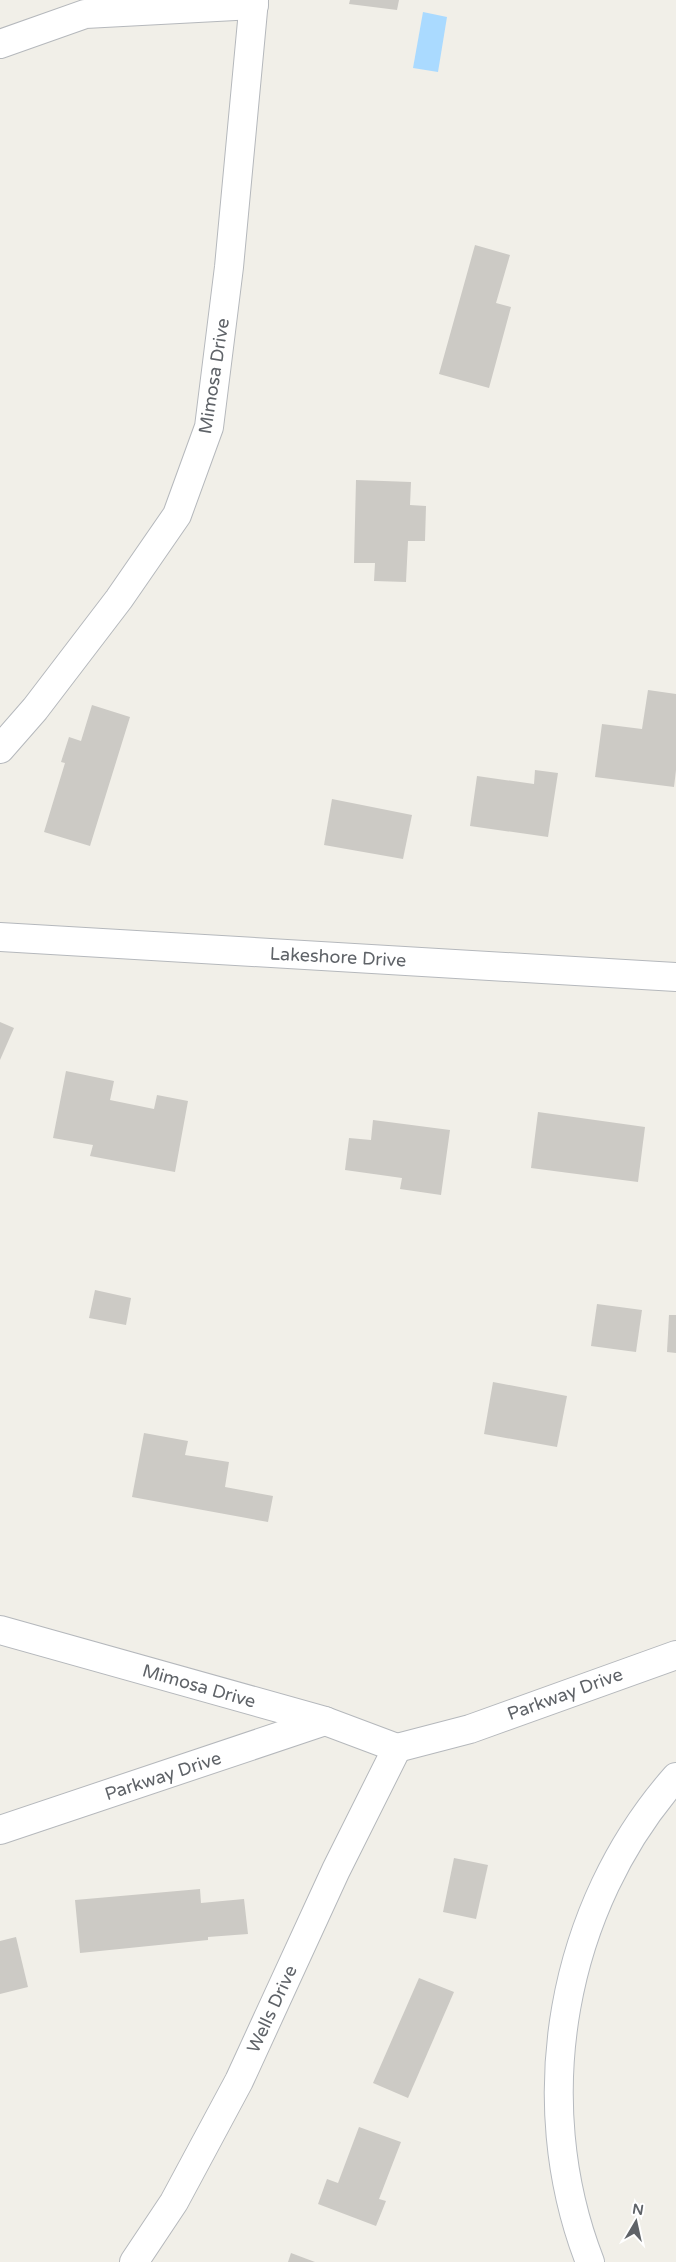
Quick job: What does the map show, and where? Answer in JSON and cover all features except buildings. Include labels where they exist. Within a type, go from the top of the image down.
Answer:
[{"type":"street","points":[[0,44],[85,14],[254,3]]},
{"type":"street","name":"Mimosa Drive","points":[[0,749],[35,709],[119,600],[177,515],[210,427],[229,267],[254,3]]},
{"type":"street","name":"Lakeshore Drive","points":[[0,937],[676,977]]},
{"type":"street","name":"Mimosa Drive","points":[[0,1630],[325,1721],[396,1748]]},
{"type":"street","name":"Parkway Drive","points":[[396,1748],[470,1729],[676,1655]]},
{"type":"street","name":"Parkway Drive","points":[[0,1830],[325,1721]]},
{"type":"street","name":"Wells Drive","points":[[134,2262],[174,2202],[239,2081],[336,1870],[396,1748]]},
{"type":"street","points":[[590,2262],[563,2163],[558,2125],[559,2059],[568,1996],[578,1955],[603,1890],[627,1843],[659,1796],[676,1777]]},
{"type":"water","points":[[423,12],[447,17],[438,72],[413,68]]}]
